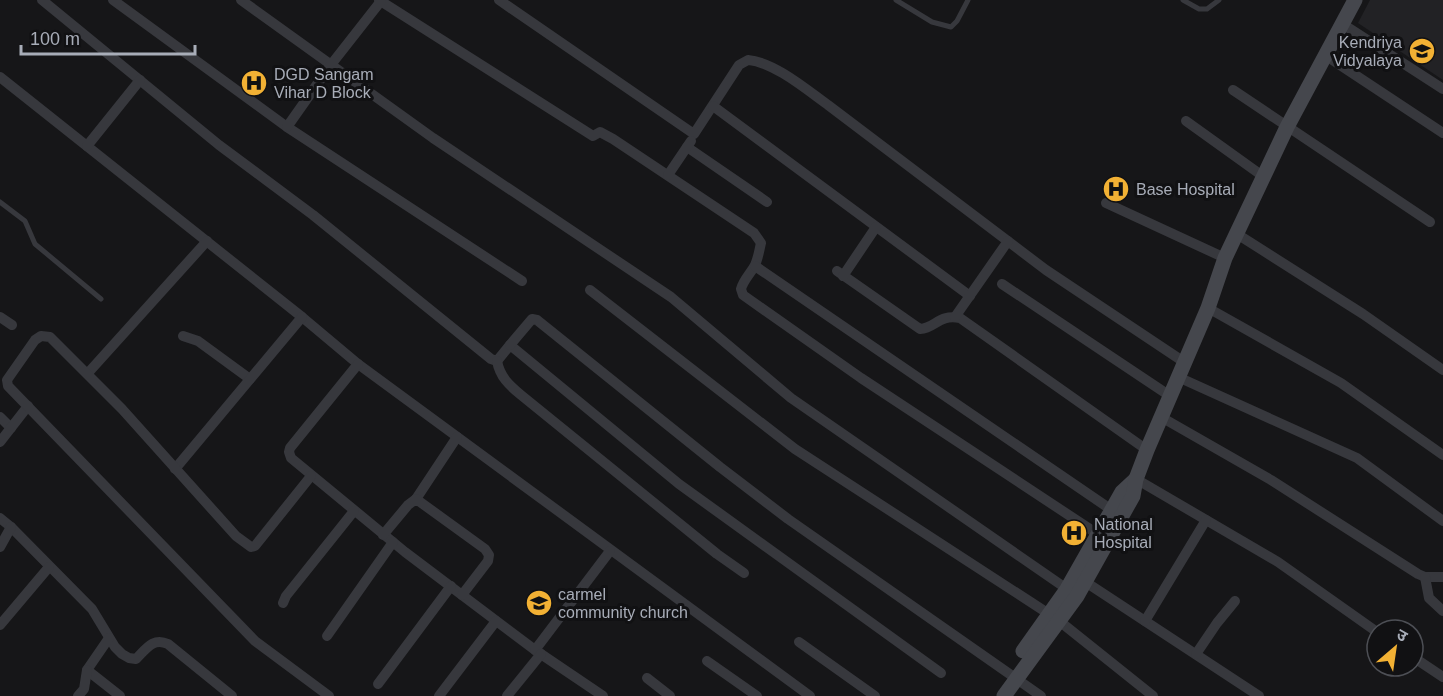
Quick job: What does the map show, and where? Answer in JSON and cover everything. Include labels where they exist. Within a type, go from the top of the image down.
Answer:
[{"type":"street","points":[[42,0],[227,152],[313,215],[491,359],[497,361]]},
{"type":"street","points":[[113,0],[287,127],[522,281]]},
{"type":"street","points":[[241,0],[433,138],[671,297],[791,398],[1067,589]]},
{"type":"street","points":[[499,0],[694,134]]},
{"type":"street","points":[[1053,617],[1077,596],[1115,513],[1122,492],[1136,479],[1208,308],[1225,258],[1287,127],[1355,0]]},
{"type":"street","points":[[287,127],[380,1],[593,136],[600,132],[613,139],[754,233],[761,243],[755,266],[742,284],[743,295],[861,378],[1103,538]]},
{"type":"street","points":[[1341,23],[1443,89]]},
{"type":"street","points":[[1325,55],[1443,133]]},
{"type":"street","points":[[668,175],[736,69],[743,62],[754,61],[763,64],[797,83],[828,105],[1046,270],[1184,362]]},
{"type":"street","points":[[0,76],[302,316],[358,364],[810,696]]},
{"type":"street","points":[[87,146],[140,80]]},
{"type":"street","points":[[1233,90],[1430,222]]},
{"type":"street","points":[[713,106],[970,296]]},
{"type":"street","points":[[1186,121],[1264,177]]},
{"type":"street","points":[[687,147],[767,202]]},
{"type":"street","points":[[1106,203],[1225,258]]},
{"type":"street","points":[[876,227],[840,273],[920,329],[943,318],[954,317],[964,321],[1147,450]]},
{"type":"street","points":[[1237,234],[1363,314],[1443,370]]},
{"type":"street","points":[[88,373],[207,241]]},
{"type":"street","points":[[954,317],[1008,241]]},
{"type":"street","points":[[755,266],[1115,513]]},
{"type":"street","points":[[1002,284],[1170,396]]},
{"type":"street","points":[[590,290],[795,449],[1053,617],[1153,696]]},
{"type":"street","points":[[1208,308],[1341,383],[1443,455]]},
{"type":"street","points":[[175,469],[302,316]]},
{"type":"street","points":[[0,317],[12,325]]},
{"type":"street","points":[[744,573],[507,383],[499,372],[497,361],[525,325],[532,319],[537,320],[788,519],[1041,696]]},
{"type":"street","points":[[311,476],[255,546],[251,547],[236,536],[88,373],[50,337],[41,336],[31,344],[7,380],[8,386],[255,641],[329,696]]},
{"type":"street","points":[[183,336],[198,341],[250,379]]},
{"type":"street","points":[[510,345],[679,484],[940,673]]},
{"type":"street","points":[[358,364],[289,450],[291,458],[393,543],[538,652],[603,696]]},
{"type":"street","points":[[1178,377],[1356,458],[1443,521]]},
{"type":"street","points":[[0,442],[28,406]]},
{"type":"street","points":[[0,417],[11,428]]},
{"type":"street","points":[[1161,417],[1271,480],[1425,578],[1443,577]]},
{"type":"street","points":[[383,535],[408,505],[416,499],[457,437]]},
{"type":"street","points":[[1136,479],[1278,562],[1365,624]]},
{"type":"street","points":[[416,499],[485,549],[489,555],[488,561],[462,595]]},
{"type":"street","points":[[283,603],[286,596],[354,511]]},
{"type":"street","points":[[0,518],[12,527],[92,609],[109,638],[122,654],[136,659],[156,641],[166,643],[232,696]]},
{"type":"street","points":[[1145,621],[1206,520]]},
{"type":"street","points":[[0,547],[12,527]]},
{"type":"street","points":[[993,696],[1012,676],[1053,617],[1067,589],[1103,538]]},
{"type":"street","points":[[327,636],[393,543]]},
{"type":"street","points":[[507,696],[610,551]]},
{"type":"street","points":[[0,625],[49,567]]},
{"type":"street","points":[[1425,578],[1430,598],[1443,611]]},
{"type":"street","points":[[1084,581],[1259,696]]},
{"type":"street","points":[[378,684],[451,586]]},
{"type":"street","points":[[1196,654],[1235,601]]},
{"type":"street","points":[[439,696],[496,621]]},
{"type":"street","points":[[78,696],[84,689],[87,670],[109,638]]},
{"type":"street","points":[[799,642],[875,696]]},
{"type":"street","points":[[707,661],[757,696]]},
{"type":"street","points":[[1425,665],[1443,677]]},
{"type":"street","points":[[87,670],[120,696]]},
{"type":"street","points":[[1004,696],[1012,676]]},
{"type":"street","points":[[647,678],[670,696]]},
{"type":"lane","points":[[896,0],[932,22],[951,27],[957,21],[968,0]]},
{"type":"lane","points":[[1184,0],[1198,9],[1207,9],[1219,0]]},
{"type":"lane","points":[[0,202],[24,221],[35,244],[101,299]]},
{"type":"shaded area","name":"Kendriya Vidyalaya","points":[[1370,0],[1443,0],[1443,80],[1358,23]]},
{"type":"place","name":"Kendriya Vidyalaya","points":[[1422,51]]},
{"type":"place","name":"DGD Sangam Vihar D Block","points":[[254,83]]},
{"type":"place","name":"Base Hospital","points":[[1116,189]]},
{"type":"place","name":"National Hospital","points":[[1074,533]]},
{"type":"place","name":"carmel community church","points":[[539,603]]}]
